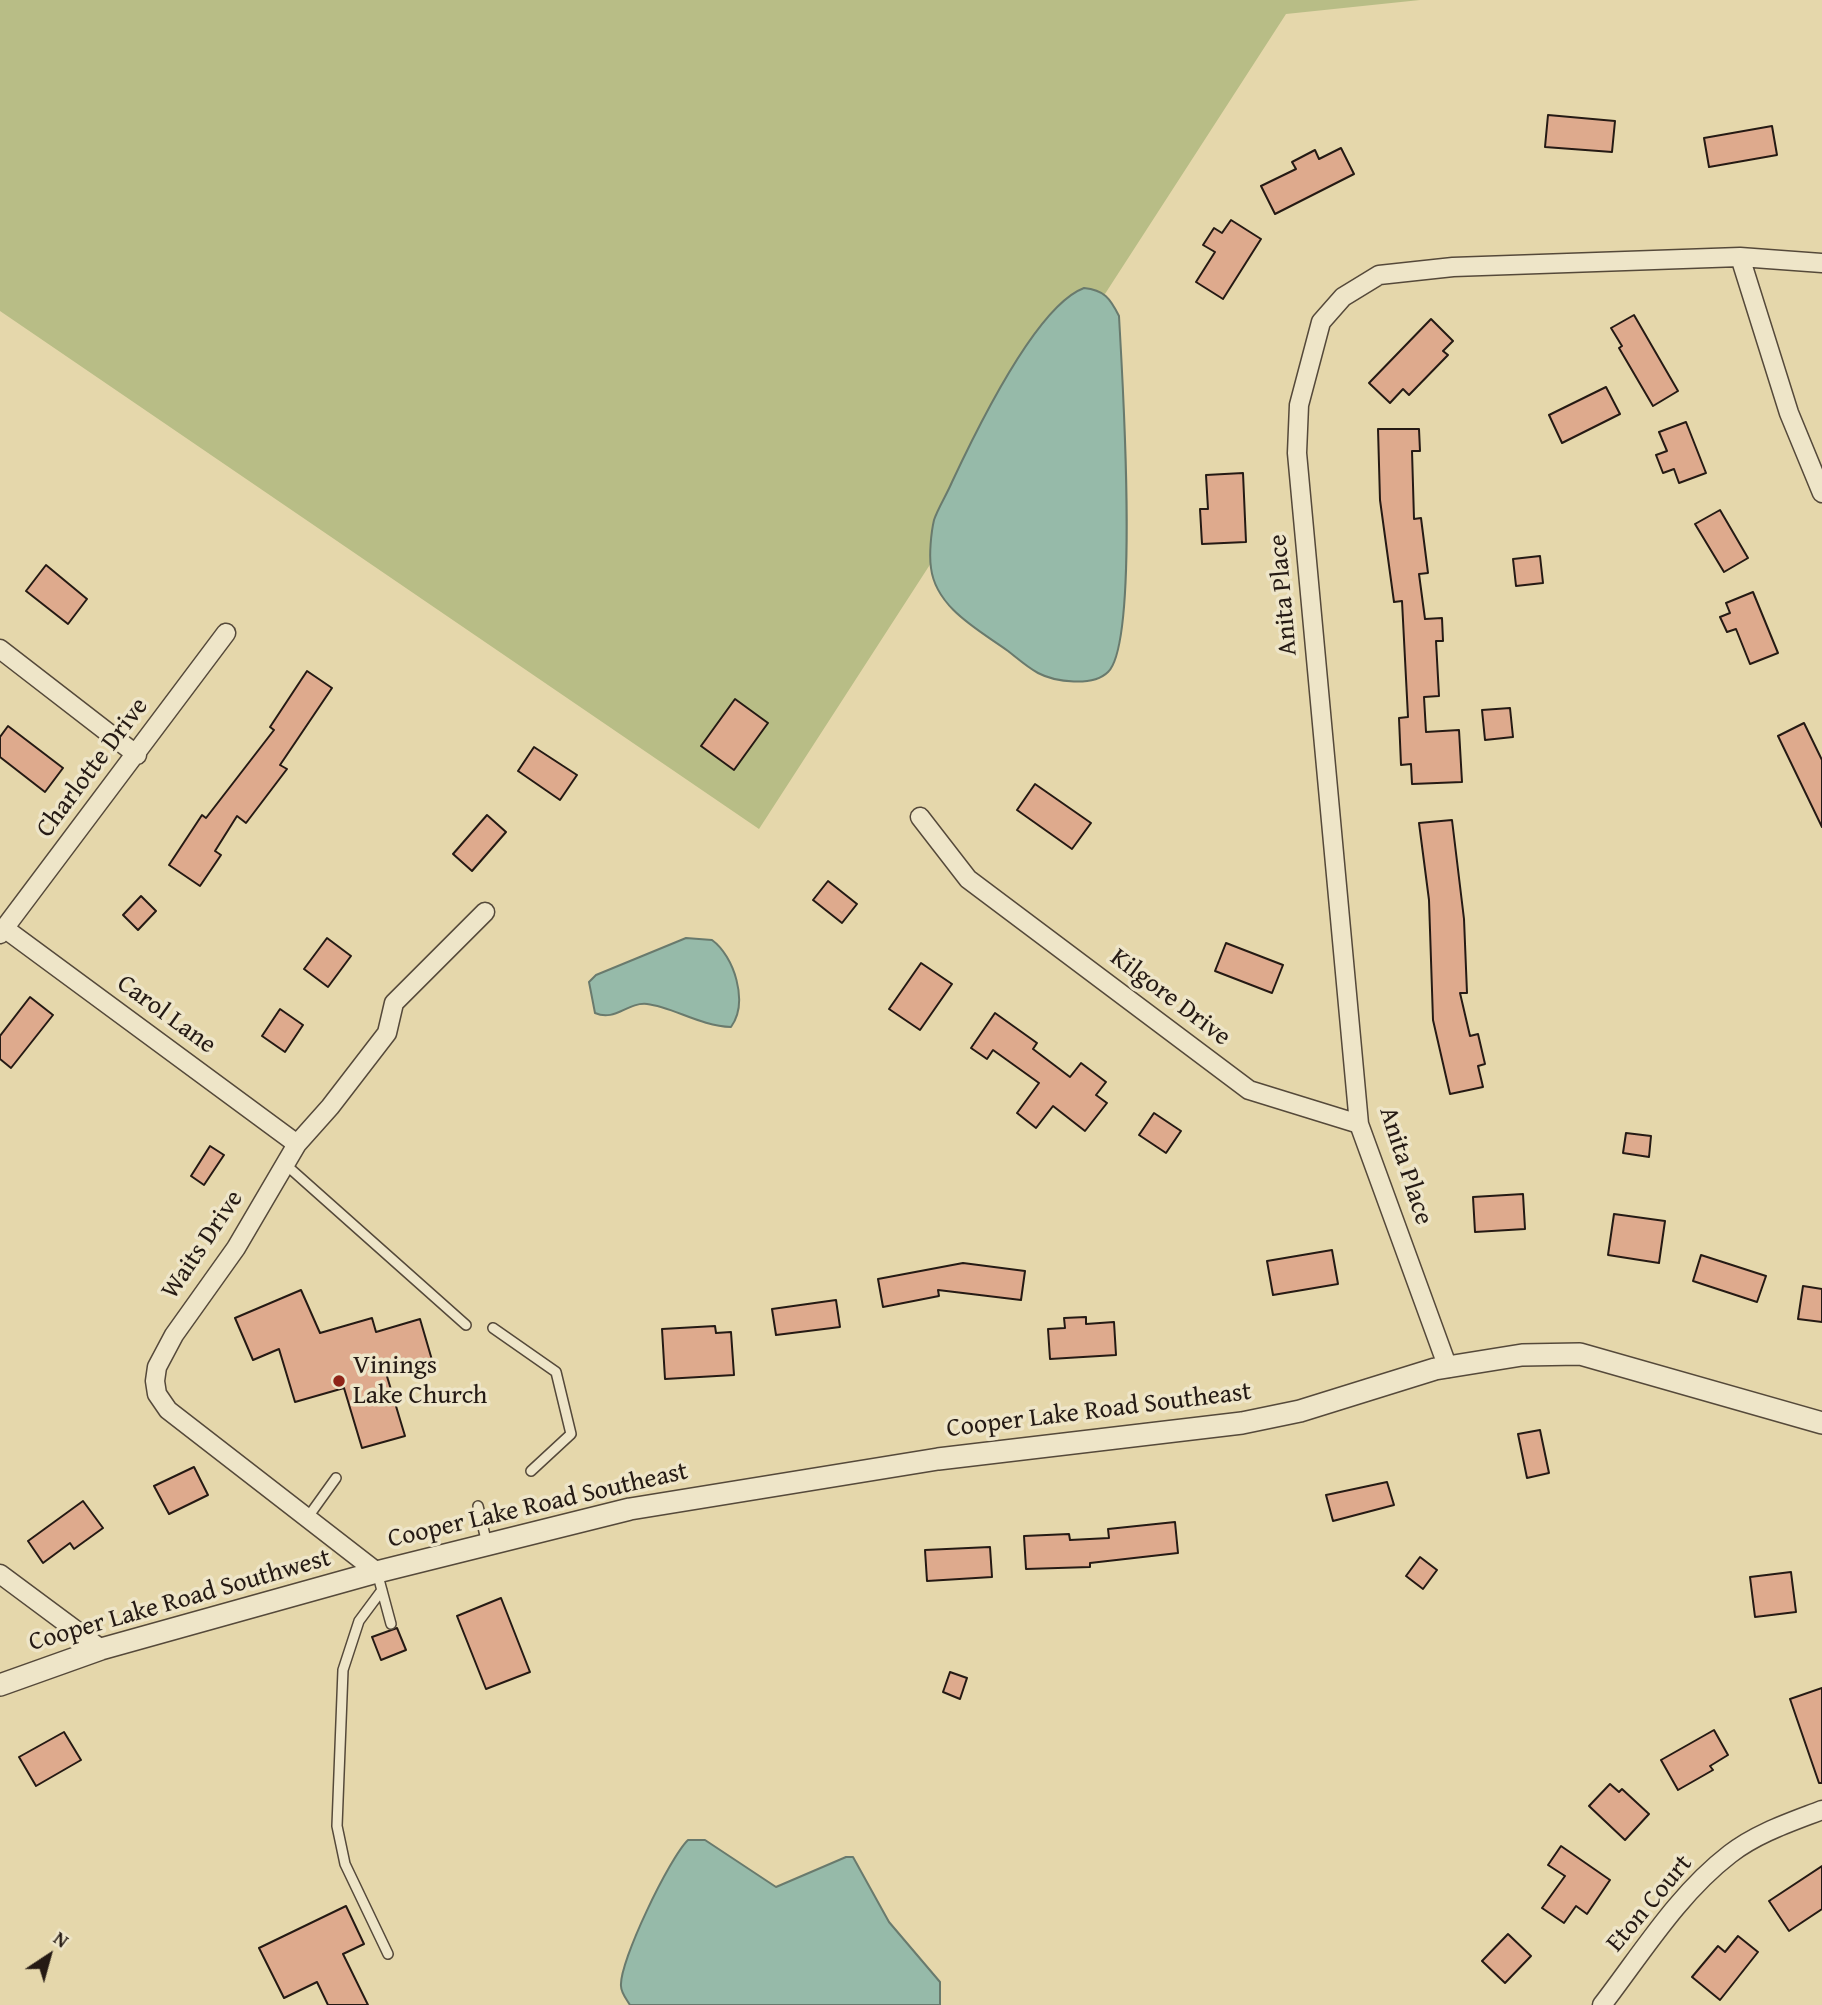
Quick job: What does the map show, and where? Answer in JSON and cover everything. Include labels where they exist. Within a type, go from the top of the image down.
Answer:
[{"type":"street","name":"Anita Place","points":[[1448,1367],[1359,1124],[1297,453],[1299,405],[1321,322],[1343,297],[1379,275],[1453,267],[1740,257],[1822,262]]},
{"type":"street","points":[[1740,257],[1789,413],[1822,493]]},
{"type":"street","name":"Charlotte Drive","points":[[2,931],[137,755],[226,633]]},
{"type":"street","points":[[0,649],[137,755]]},
{"type":"street","name":"Kilgore Drive","points":[[920,817],[968,879],[1249,1090],[1359,1124]]},
{"type":"street","name":"Waits Drive","points":[[379,1581],[308,1517],[182,1422],[157,1394],[155,1381],[164,1351],[236,1248],[297,1144],[330,1107],[387,1033],[394,1003],[485,912]]},
{"type":"street","name":"Carol Lane","points":[[2,931],[297,1144]]},
{"type":"street","name":"Cooper Lake Road Southeast","points":[[379,1581],[487,1544],[630,1510],[816,1477],[1003,1450],[1242,1423],[1300,1411],[1448,1367],[1522,1355],[1580,1354],[1822,1423]]},
{"type":"street","points":[[0,1574],[101,1649]]},
{"type":"street","name":"Cooper Lake Road Southwest","points":[[0,1685],[101,1649],[379,1581]]},
{"type":"street","name":"Eton Court","points":[[1602,2005],[1690,1891],[1731,1853],[1771,1829],[1822,1810]]},
{"type":"lane","points":[[285,1164],[466,1325]]},
{"type":"lane","points":[[493,1328],[556,1372],[571,1434],[531,1471]]},
{"type":"lane","points":[[308,1517],[336,1478]]},
{"type":"lane","points":[[478,1506],[487,1544]]},
{"type":"lane","points":[[379,1581],[391,1624]]},
{"type":"lane","points":[[379,1581],[359,1621],[344,1670],[337,1826],[345,1864],[388,1954]]},
{"type":"green space","points":[[0,0],[1420,0],[1286,14],[759,829],[0,311]]},
{"type":"shaded area","points":[[1084,288],[1106,296],[1119,316],[1127,503],[1126,561],[1124,611],[1118,650],[1108,672],[1093,680],[1074,682],[1038,673],[960,617],[941,595],[935,582],[930,551],[934,520],[975,434],[1008,374],[1046,319],[1065,300]]},
{"type":"shaded area","points":[[686,938],[712,940],[727,957],[739,993],[739,1005],[731,1027],[708,1023],[647,1004],[633,1006],[615,1014],[595,1013],[589,982],[596,975]]},
{"type":"shaded area","points":[[688,1840],[705,1840],[776,1887],[846,1857],[853,1857],[889,1922],[940,1982],[940,2005],[630,2005],[621,1986],[628,1955],[658,1887]]},
{"type":"building","points":[[1548,115],[1615,121],[1612,152],[1545,147]]},
{"type":"building","points":[[1772,126],[1777,155],[1709,167],[1704,138]]},
{"type":"building","points":[[1341,148],[1354,174],[1275,214],[1261,186],[1296,169],[1292,162],[1315,150],[1319,159]]},
{"type":"building","points":[[1231,220],[1261,239],[1223,299],[1196,282],[1215,252],[1203,245],[1214,228],[1222,233]]},
{"type":"building","points":[[1634,315],[1678,391],[1653,406],[1619,348],[1622,346],[1611,328]]},
{"type":"building","points":[[1431,319],[1453,341],[1443,351],[1448,355],[1409,395],[1403,389],[1390,403],[1369,383]]},
{"type":"building","points":[[1606,387],[1620,414],[1562,443],[1549,415]]},
{"type":"building","points":[[1686,422],[1706,473],[1679,483],[1674,469],[1663,473],[1656,455],[1667,451],[1659,432]]},
{"type":"building","points":[[1378,429],[1419,429],[1420,451],[1412,451],[1414,519],[1421,518],[1428,573],[1419,574],[1425,619],[1442,618],[1443,641],[1436,641],[1439,696],[1424,697],[1426,732],[1459,730],[1462,782],[1412,784],[1411,764],[1401,765],[1399,718],[1408,717],[1402,601],[1394,602],[1380,500]]},
{"type":"building","points":[[1243,473],[1246,542],[1202,544],[1200,509],[1208,509],[1206,475]]},
{"type":"building","points":[[1720,510],[1748,558],[1724,572],[1695,524]]},
{"type":"building","points":[[1540,556],[1543,583],[1516,586],[1513,559]]},
{"type":"building","points":[[46,565],[87,599],[68,624],[26,591]]},
{"type":"building","points":[[1753,592],[1778,653],[1750,664],[1736,629],[1727,632],[1720,617],[1730,613],[1726,603]]},
{"type":"building","points":[[307,671],[332,688],[280,765],[287,769],[246,823],[237,816],[215,851],[221,855],[200,886],[169,865],[202,815],[206,818],[274,730],[270,727]]},
{"type":"building","points":[[735,699],[768,723],[734,770],[701,746]]},
{"type":"building","points":[[1510,708],[1513,737],[1485,740],[1482,710]]},
{"type":"building","points":[[1804,723],[1822,760],[1822,827],[1778,736]]},
{"type":"building","points":[[8,726],[63,768],[45,792],[0,757],[0,737]]},
{"type":"building","points":[[534,747],[577,775],[560,800],[518,771]]},
{"type":"building","points":[[1035,784],[1091,823],[1072,849],[1017,810]]},
{"type":"building","points":[[487,815],[506,832],[472,871],[453,854]]},
{"type":"building","points":[[1452,820],[1464,919],[1467,993],[1460,993],[1470,1036],[1478,1034],[1485,1064],[1478,1066],[1483,1087],[1450,1094],[1433,1020],[1429,900],[1419,823]]},
{"type":"building","points":[[828,881],[857,904],[842,923],[813,900]]},
{"type":"building","points":[[141,896],[156,911],[138,930],[123,915]]},
{"type":"building","points":[[327,938],[351,956],[328,987],[304,969]]},
{"type":"building","points":[[1226,943],[1283,965],[1272,993],[1215,971]]},
{"type":"building","points":[[921,963],[952,984],[920,1030],[889,1009]]},
{"type":"building","points":[[30,997],[53,1015],[11,1068],[0,1059],[0,1036]]},
{"type":"building","points":[[280,1009],[303,1025],[285,1052],[262,1036]]},
{"type":"building","points":[[995,1013],[1037,1043],[1033,1049],[1070,1077],[1081,1063],[1106,1082],[1096,1095],[1107,1103],[1085,1131],[1053,1106],[1036,1128],[1017,1113],[1039,1083],[993,1050],[987,1059],[971,1048]]},
{"type":"building","points":[[1154,1113],[1181,1131],[1166,1153],[1139,1135]]},
{"type":"building","points":[[1626,1133],[1651,1136],[1649,1157],[1623,1153]]},
{"type":"building","points":[[210,1146],[224,1155],[204,1185],[191,1176]]},
{"type":"building","points":[[1523,1194],[1525,1229],[1475,1232],[1473,1197]]},
{"type":"building","points":[[1614,1214],[1665,1221],[1659,1263],[1608,1255]]},
{"type":"building","points":[[1332,1250],[1338,1284],[1273,1295],[1267,1261]]},
{"type":"building","points":[[1701,1255],[1766,1276],[1757,1302],[1693,1281]]},
{"type":"building","points":[[963,1263],[1025,1271],[1021,1300],[938,1290],[939,1296],[883,1307],[878,1279]]},
{"type":"building","points":[[1803,1286],[1822,1289],[1822,1322],[1798,1319]]},
{"type":"building","name":"Vinings Lake Church","points":[[301,1290],[320,1333],[372,1318],[376,1332],[420,1319],[432,1360],[386,1373],[405,1436],[362,1448],[344,1388],[295,1402],[279,1349],[253,1360],[235,1318]]},
{"type":"building","points":[[836,1300],[840,1327],[776,1335],[772,1309]]},
{"type":"building","points":[[1086,1317],[1086,1324],[1114,1322],[1116,1355],[1050,1359],[1048,1329],[1065,1328],[1064,1318]]},
{"type":"building","points":[[715,1326],[716,1333],[731,1332],[734,1375],[665,1379],[662,1329]]},
{"type":"building","points":[[1540,1430],[1549,1473],[1527,1478],[1518,1434]]},
{"type":"building","points":[[194,1467],[208,1495],[169,1514],[154,1486]]},
{"type":"building","points":[[1387,1482],[1394,1505],[1333,1521],[1326,1495]]},
{"type":"building","points":[[83,1501],[103,1528],[74,1549],[70,1543],[43,1563],[28,1541]]},
{"type":"building","points":[[1175,1522],[1178,1553],[1090,1563],[1090,1567],[1026,1569],[1024,1536],[1069,1534],[1070,1540],[1109,1538],[1108,1529]]},
{"type":"building","points":[[990,1547],[992,1577],[927,1581],[925,1550]]},
{"type":"building","points":[[1420,1557],[1437,1570],[1423,1589],[1406,1576]]},
{"type":"building","points":[[1791,1572],[1796,1612],[1755,1617],[1750,1577]]},
{"type":"building","points":[[501,1598],[530,1672],[486,1689],[457,1616]]},
{"type":"building","points":[[397,1628],[406,1650],[381,1660],[372,1637]]},
{"type":"building","points":[[950,1672],[967,1678],[960,1699],[943,1692]]},
{"type":"building","points":[[1822,1688],[1822,1783],[1819,1783],[1790,1699]]},
{"type":"building","points":[[1714,1730],[1728,1755],[1710,1766],[1713,1770],[1678,1790],[1661,1760]]},
{"type":"building","points":[[64,1732],[81,1760],[36,1786],[19,1757]]},
{"type":"building","points":[[1610,1784],[1619,1792],[1622,1789],[1649,1814],[1625,1840],[1589,1806]]},
{"type":"building","points":[[1561,1846],[1610,1880],[1587,1914],[1576,1906],[1564,1923],[1542,1908],[1565,1876],[1548,1865]]},
{"type":"building","points":[[1822,1866],[1822,1909],[1789,1931],[1769,1901]]},
{"type":"building","points":[[346,1906],[364,1944],[343,1954],[368,2005],[328,2005],[317,1982],[284,1998],[259,1948]]},
{"type":"building","points":[[1508,1934],[1531,1956],[1505,1983],[1482,1961]]},
{"type":"building","points":[[1738,1936],[1758,1952],[1720,2000],[1692,1977],[1718,1946],[1725,1952]]},
{"type":"place","name":"Vinings Lake Church","points":[[339,1381]]}]
